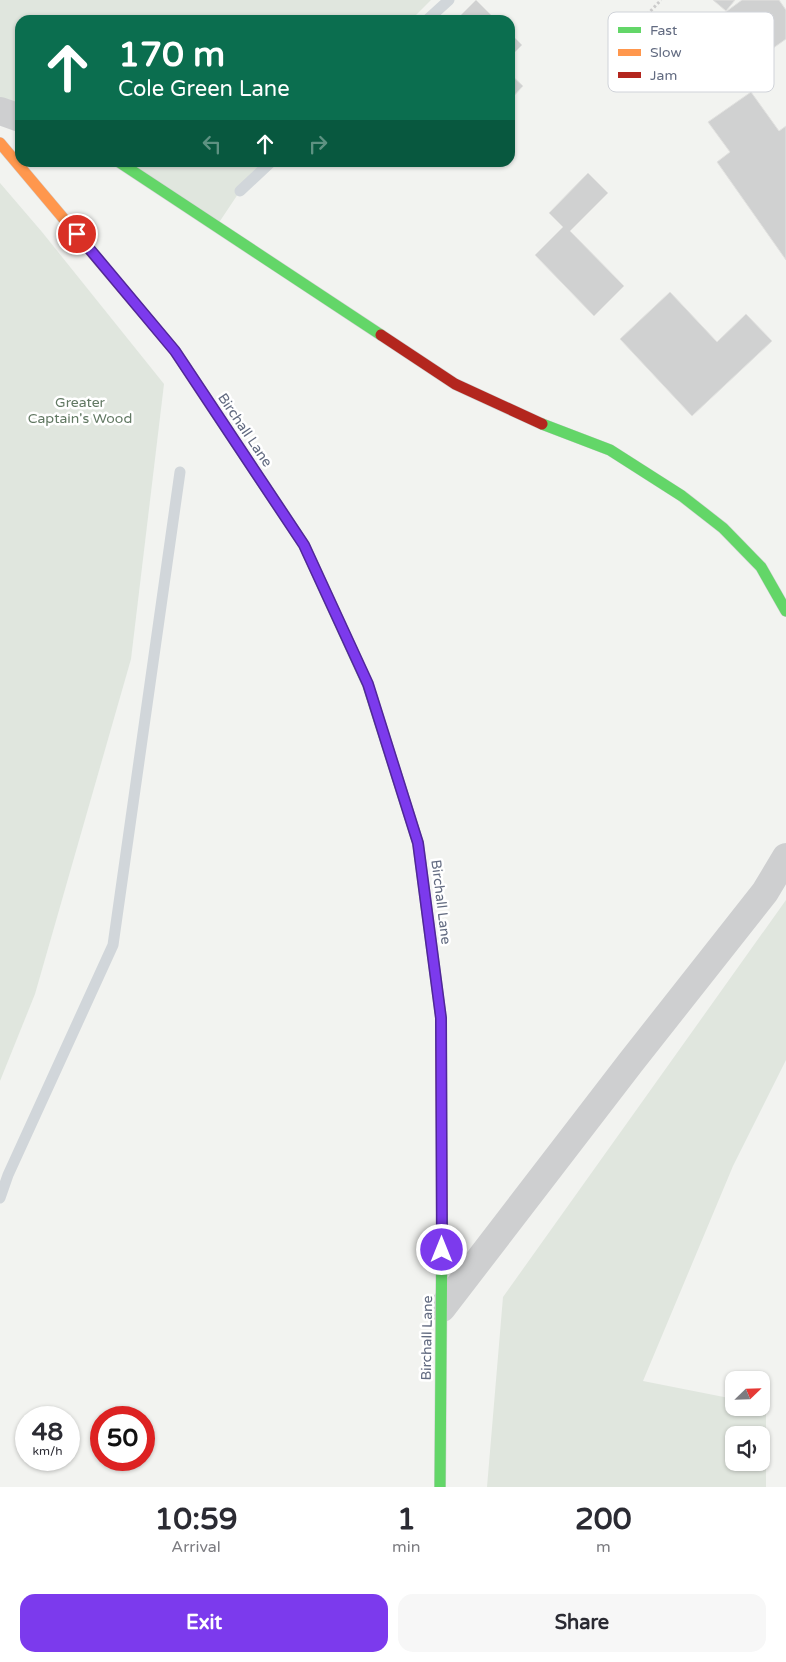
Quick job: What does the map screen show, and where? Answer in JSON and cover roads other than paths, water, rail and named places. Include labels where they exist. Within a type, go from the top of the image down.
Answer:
[{"type":"main road","name":"Birchall Lane","points":[[0,142],[15,160]]},
{"type":"main road","name":"Birchall Lane","points":[[21,167],[175,351],[304,545],[368,684],[418,843],[441,1018],[442,1308],[440,1487]]},
{"type":"main road","points":[[126,167],[455,384],[545,425],[610,450],[682,496],[723,528],[761,568],[786,611]]},
{"type":"street","points":[[0,111],[15,116]]},
{"type":"street","points":[[442,1308],[631,1062],[765,892],[786,857]]},
{"type":"waterway","points":[[432,15],[449,0]]},
{"type":"waterway","points":[[240,191],[266,167]]},
{"type":"waterway","points":[[0,1198],[8,1175],[113,945],[180,472]]},
{"type":"park label","name":"Greater Captain's Wood","points":[[80,410]]}]
